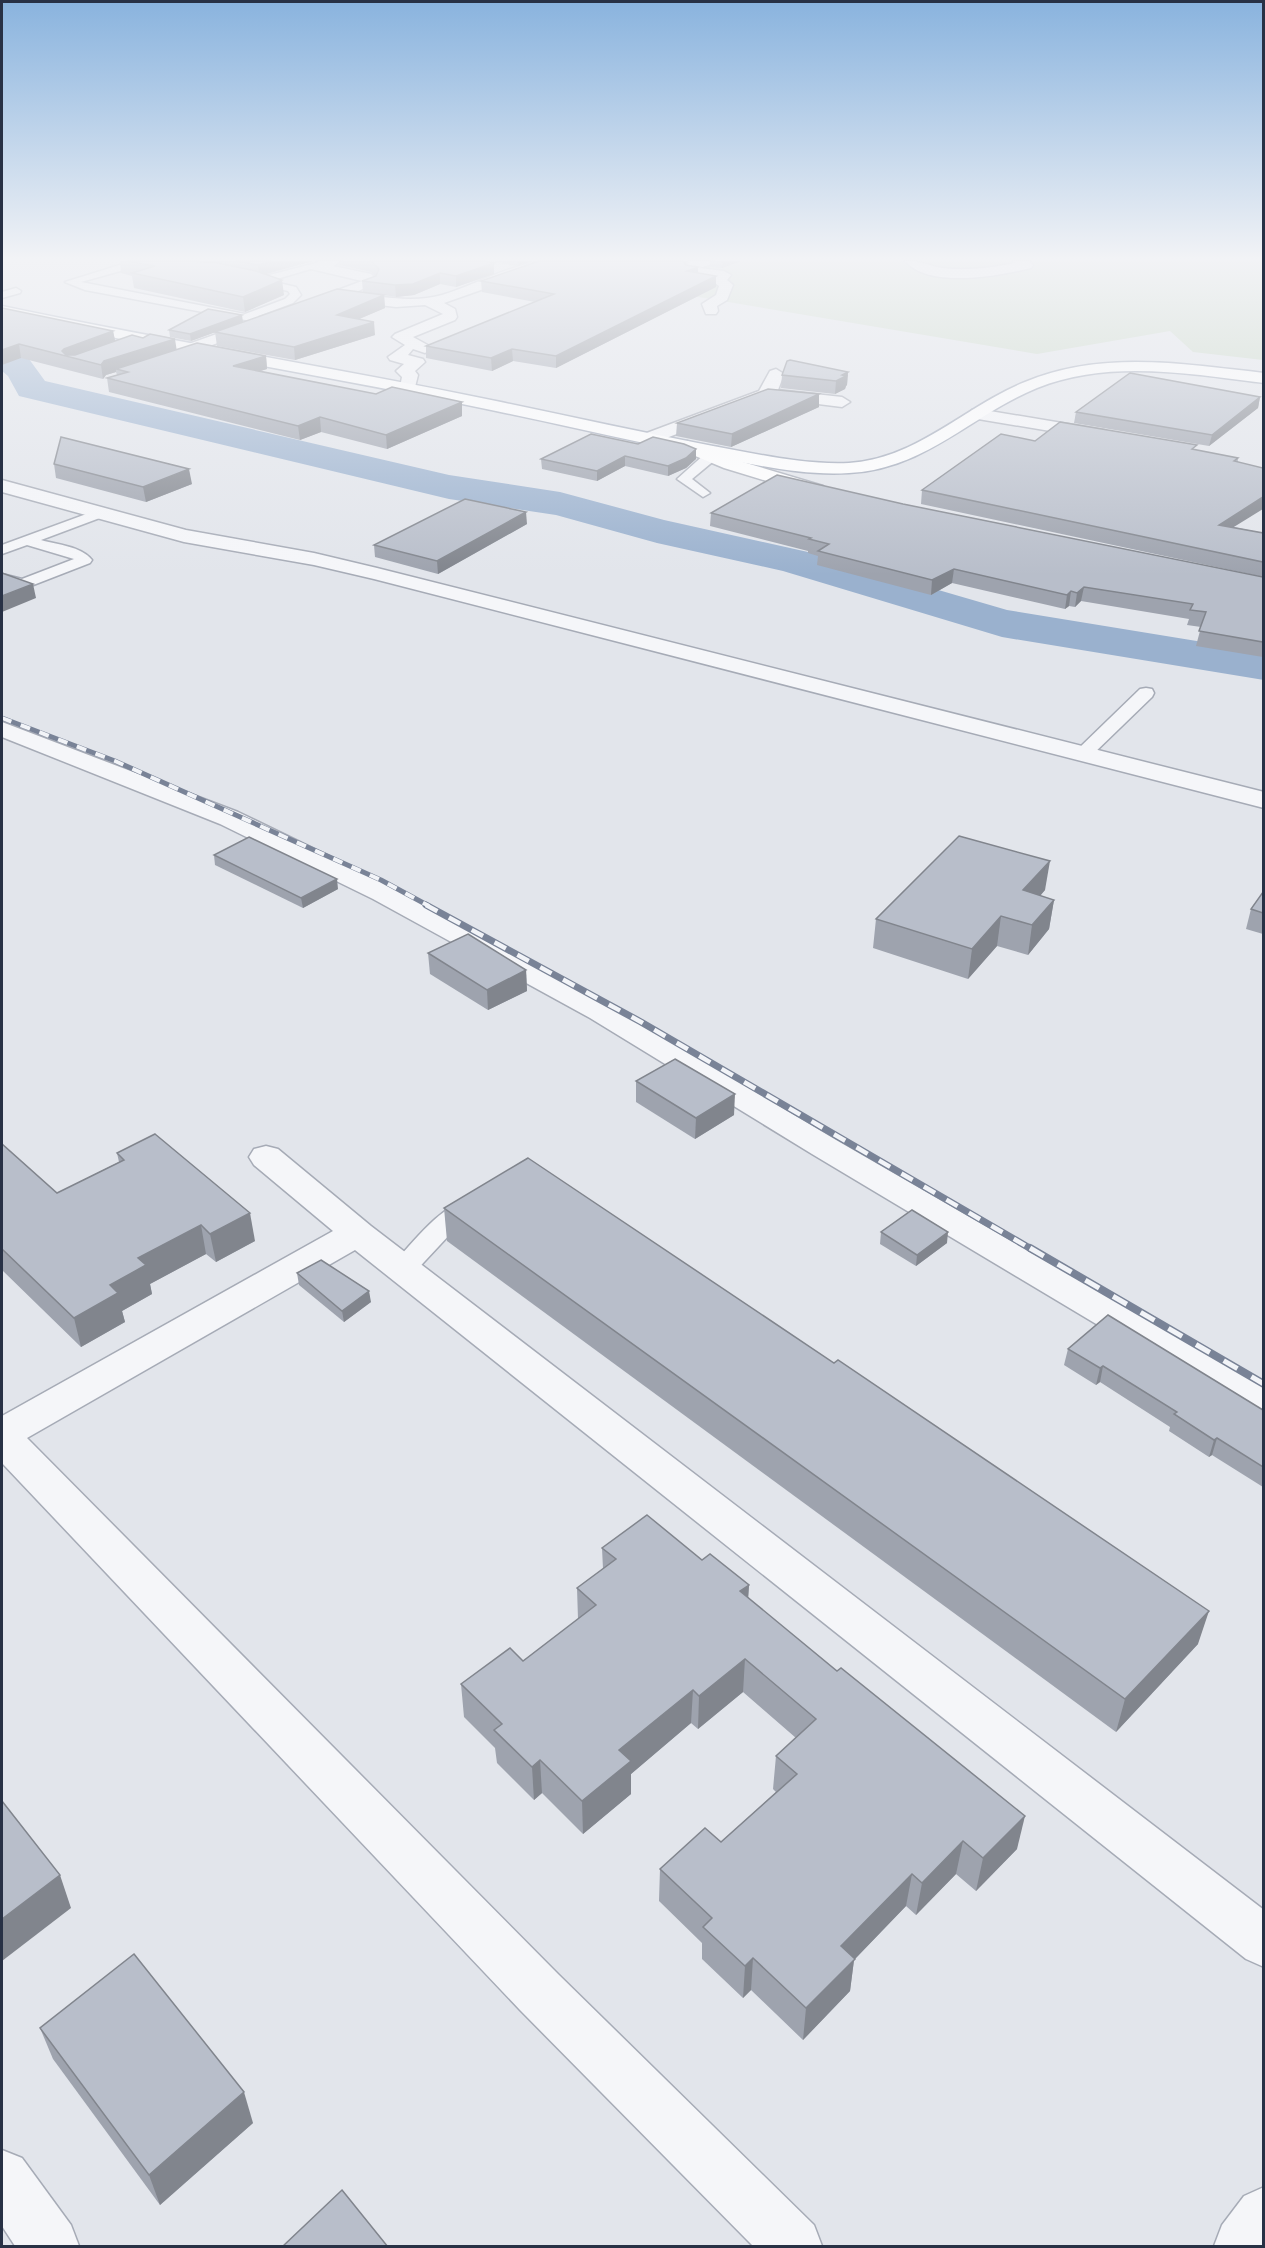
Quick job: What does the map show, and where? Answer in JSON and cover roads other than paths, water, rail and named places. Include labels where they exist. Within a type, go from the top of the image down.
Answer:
[{"type":"main road","points":[[269,366],[404,387],[766,462],[829,468],[854,468],[880,464],[917,453],[1029,385],[1066,372],[1100,366],[1158,366],[1263,378]]},
{"type":"main road","points":[[687,446],[770,478],[835,494]]},
{"type":"street","points":[[404,387],[409,384],[410,375],[404,371],[411,366]]},
{"type":"street","points":[[650,438],[765,394],[770,390],[776,374]]},
{"type":"street","points":[[765,394],[842,402]]},
{"type":"street","points":[[978,414],[1116,437]]},
{"type":"street","points":[[2,486],[184,536],[304,557],[377,574],[1084,753],[1263,801]]},
{"type":"street","points":[[2,729],[229,818],[383,893],[601,1012],[824,1147],[1263,1406]]},
{"type":"street","points":[[266,1157],[402,1270],[1263,1942]]},
{"type":"street","points":[[358,1234],[320,1253],[2,1436],[777,2241]]},
{"type":"street","points":[[2,2178],[50,2247]]},
{"type":"street","points":[[1243,2247],[1263,2216]]},
{"type":"lane","points":[[703,493],[688,485],[684,479],[711,456]]},
{"type":"lane","points":[[2,550],[100,513]]},
{"type":"lane","points":[[2,578],[23,584],[85,560],[76,554],[27,541]]},
{"type":"lane","points":[[1084,753],[1146,693]]},
{"type":"lane","points":[[402,1270],[444,1225],[489,1196]]},
{"type":"waterway","points":[[17,366],[31,389],[449,487],[560,504],[657,531],[793,561],[1002,623],[1264,666]]},
{"type":"railway","points":[[2,718],[115,761],[381,880],[429,906]]},
{"type":"railway","points":[[426,905],[641,1022],[1033,1250]]},
{"type":"railway","points":[[1030,1248],[1264,1384]]}]
